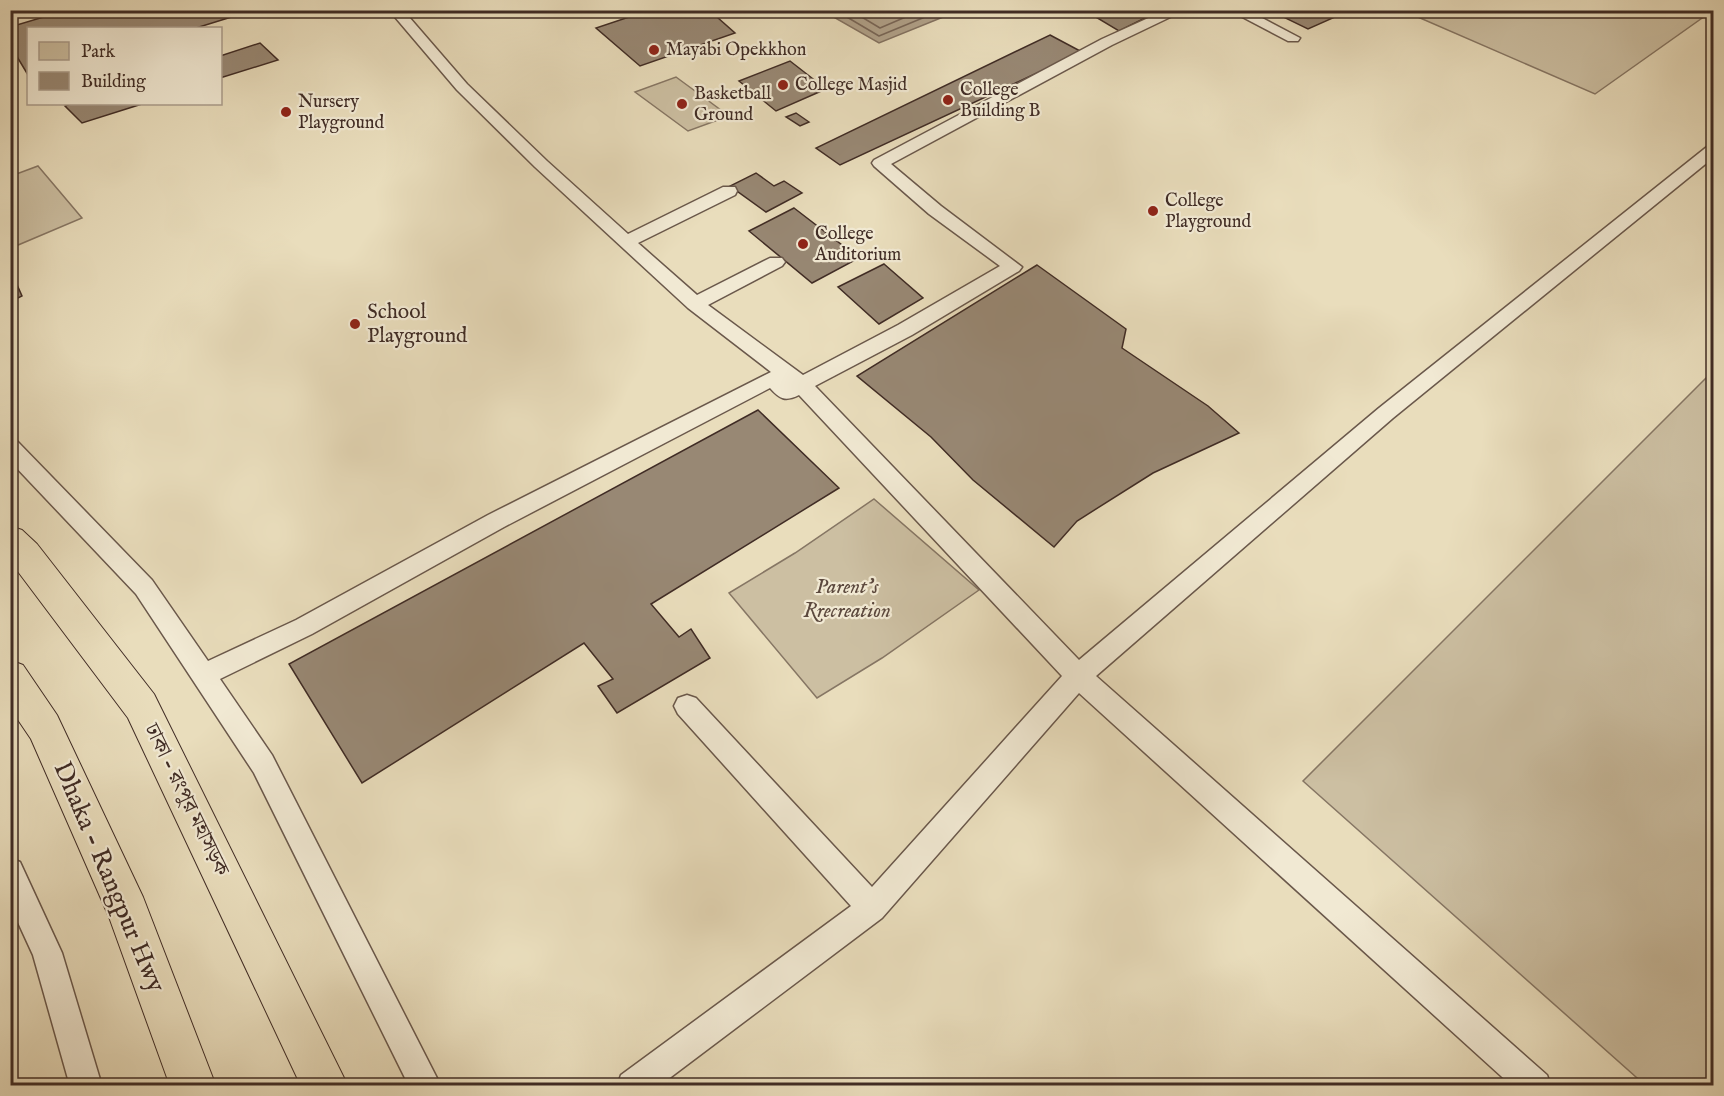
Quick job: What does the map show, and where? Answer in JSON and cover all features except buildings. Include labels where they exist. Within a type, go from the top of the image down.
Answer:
[{"type":"highway","name":"ঢাকা - রংপুর মহাসড়ক","points":[[10,539],[25,554],[141,706],[325,1086]]},
{"type":"highway","name":"Dhaka - Rangpur Hwy","points":[[10,676],[44,727],[128,912],[193,1086]]},
{"type":"lane","points":[[394,10],[462,87],[541,165],[695,304],[801,384],[1078,676],[1536,1086]]},
{"type":"lane","points":[[204,675],[304,627],[496,521],[773,378],[786,393],[905,330],[1013,267],[935,210],[880,163],[1107,42],[1179,10]]},
{"type":"lane","points":[[1235,10],[1293,38]]},
{"type":"lane","points":[[632,1086],[872,908],[1078,676],[1386,413],[1713,149]]},
{"type":"lane","points":[[627,241],[729,191]]},
{"type":"lane","points":[[695,304],[776,262]]},
{"type":"lane","points":[[10,447],[144,587],[263,764],[426,1086]]},
{"type":"lane","points":[[687,706],[872,908]]},
{"type":"lane","points":[[10,872],[47,953],[86,1086]]},
{"type":"green space","points":[[1404,11],[1712,11],[1595,94]]},
{"type":"green space","name":"Basketball Ground","points":[[676,77],[729,116],[688,131],[635,92]]},
{"type":"green space","points":[[38,166],[82,218],[11,248],[11,176]]},
{"type":"green space","points":[[1713,371],[1713,1085],[1645,1085],[1303,781]]},
{"type":"green space","name":"Parent's Rrecreation","points":[[874,499],[979,590],[882,658],[817,698],[729,593],[795,553]]},
{"type":"water","points":[[823,11],[958,11],[879,43]]},
{"type":"place","name":"Mayabi Opekkhon","points":[[654,50]]},
{"type":"place","name":"College Masjid","points":[[783,85]]},
{"type":"place","name":"College Building B","points":[[948,100]]},
{"type":"place","name":"Basketball Ground","points":[[682,104]]},
{"type":"place","name":"Nursery Playground","points":[[286,112]]},
{"type":"place","name":"College Playground","points":[[1153,211]]},
{"type":"place","name":"College Auditorium","points":[[803,244]]},
{"type":"place","name":"School Playground","points":[[355,324]]}]
